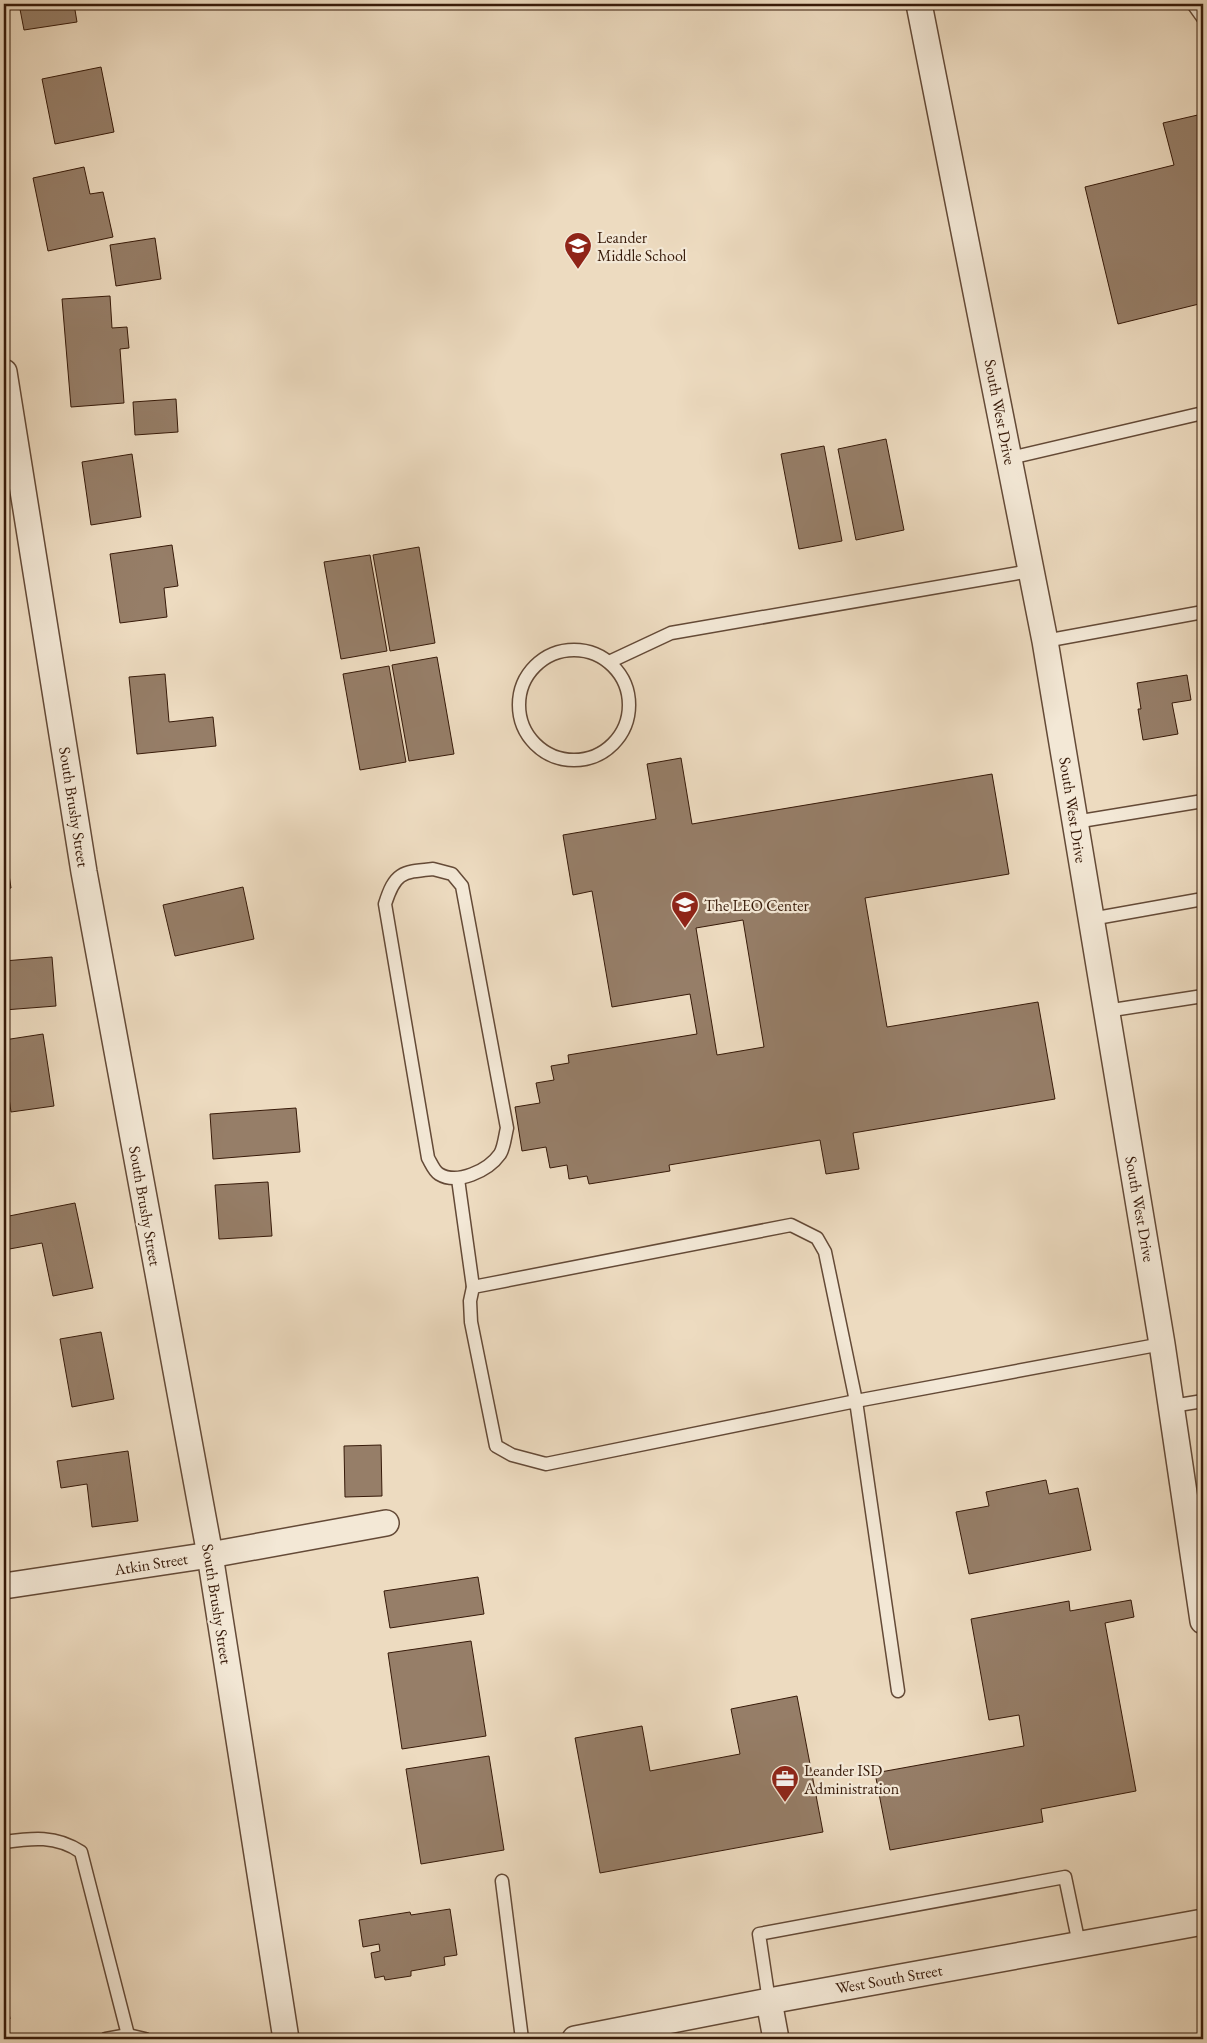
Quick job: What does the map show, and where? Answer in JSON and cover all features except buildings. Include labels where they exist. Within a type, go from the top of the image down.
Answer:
[{"type":"street","name":"South West Drive","points":[[919,4],[1045,641],[1172,1406],[1203,1621]]},
{"type":"street","name":"South Brushy Street","points":[[4,372],[84,872],[210,1555],[286,2039]]},
{"type":"street","name":"Atkin Street","points":[[4,1586],[210,1555],[386,1522]]},
{"type":"street","name":"West South Street","points":[[575,2039],[769,2001],[1203,1922]]},
{"type":"street","points":[[769,2001],[776,2039]]},
{"type":"lane","points":[[1193,4],[1203,18]]},
{"type":"lane","points":[[1010,458],[1203,413]]},
{"type":"lane","points":[[609,662],[671,633],[1030,571]]},
{"type":"lane","points":[[1045,641],[1203,612]]},
{"type":"lane","points":[[568,650],[590,652],[609,662],[623,678],[630,699],[628,721],[618,740],[601,754],[580,761],[558,759],[540,749],[526,732],[519,712],[521,690],[531,671],[547,657],[568,650]]},
{"type":"lane","points":[[1075,822],[1203,801]]},
{"type":"lane","points":[[432,869],[446,872],[452,874],[462,886],[507,1128],[501,1153],[487,1167],[458,1179],[436,1173],[428,1158],[385,904],[391,884],[407,872],[432,869]]},
{"type":"lane","points":[[1091,918],[1203,899]]},
{"type":"lane","points":[[1106,1011],[1203,996]]},
{"type":"lane","points":[[458,1179],[474,1287],[470,1301],[471,1322],[496,1446],[512,1455],[546,1464],[856,1401],[1162,1344]]},
{"type":"lane","points":[[474,1287],[791,1225],[817,1238],[825,1252],[856,1401],[898,1691]]},
{"type":"lane","points":[[1172,1406],[1203,1401]]},
{"type":"lane","points":[[4,1842],[32,1838],[52,1839],[70,1844],[81,1852],[128,2035]]},
{"type":"lane","points":[[769,2001],[759,1934],[1065,1877],[1079,1944]]},
{"type":"lane","points":[[502,1881],[522,2039]]},
{"type":"lane","points":[[106,2039],[128,2035],[145,2039]]},
{"type":"place","name":"Leander Middle School","points":[[578,270]]},
{"type":"place","name":"The LEO Center","points":[[685,929]]},
{"type":"place","name":"Leander ISD Administration","points":[[785,1803]]}]
